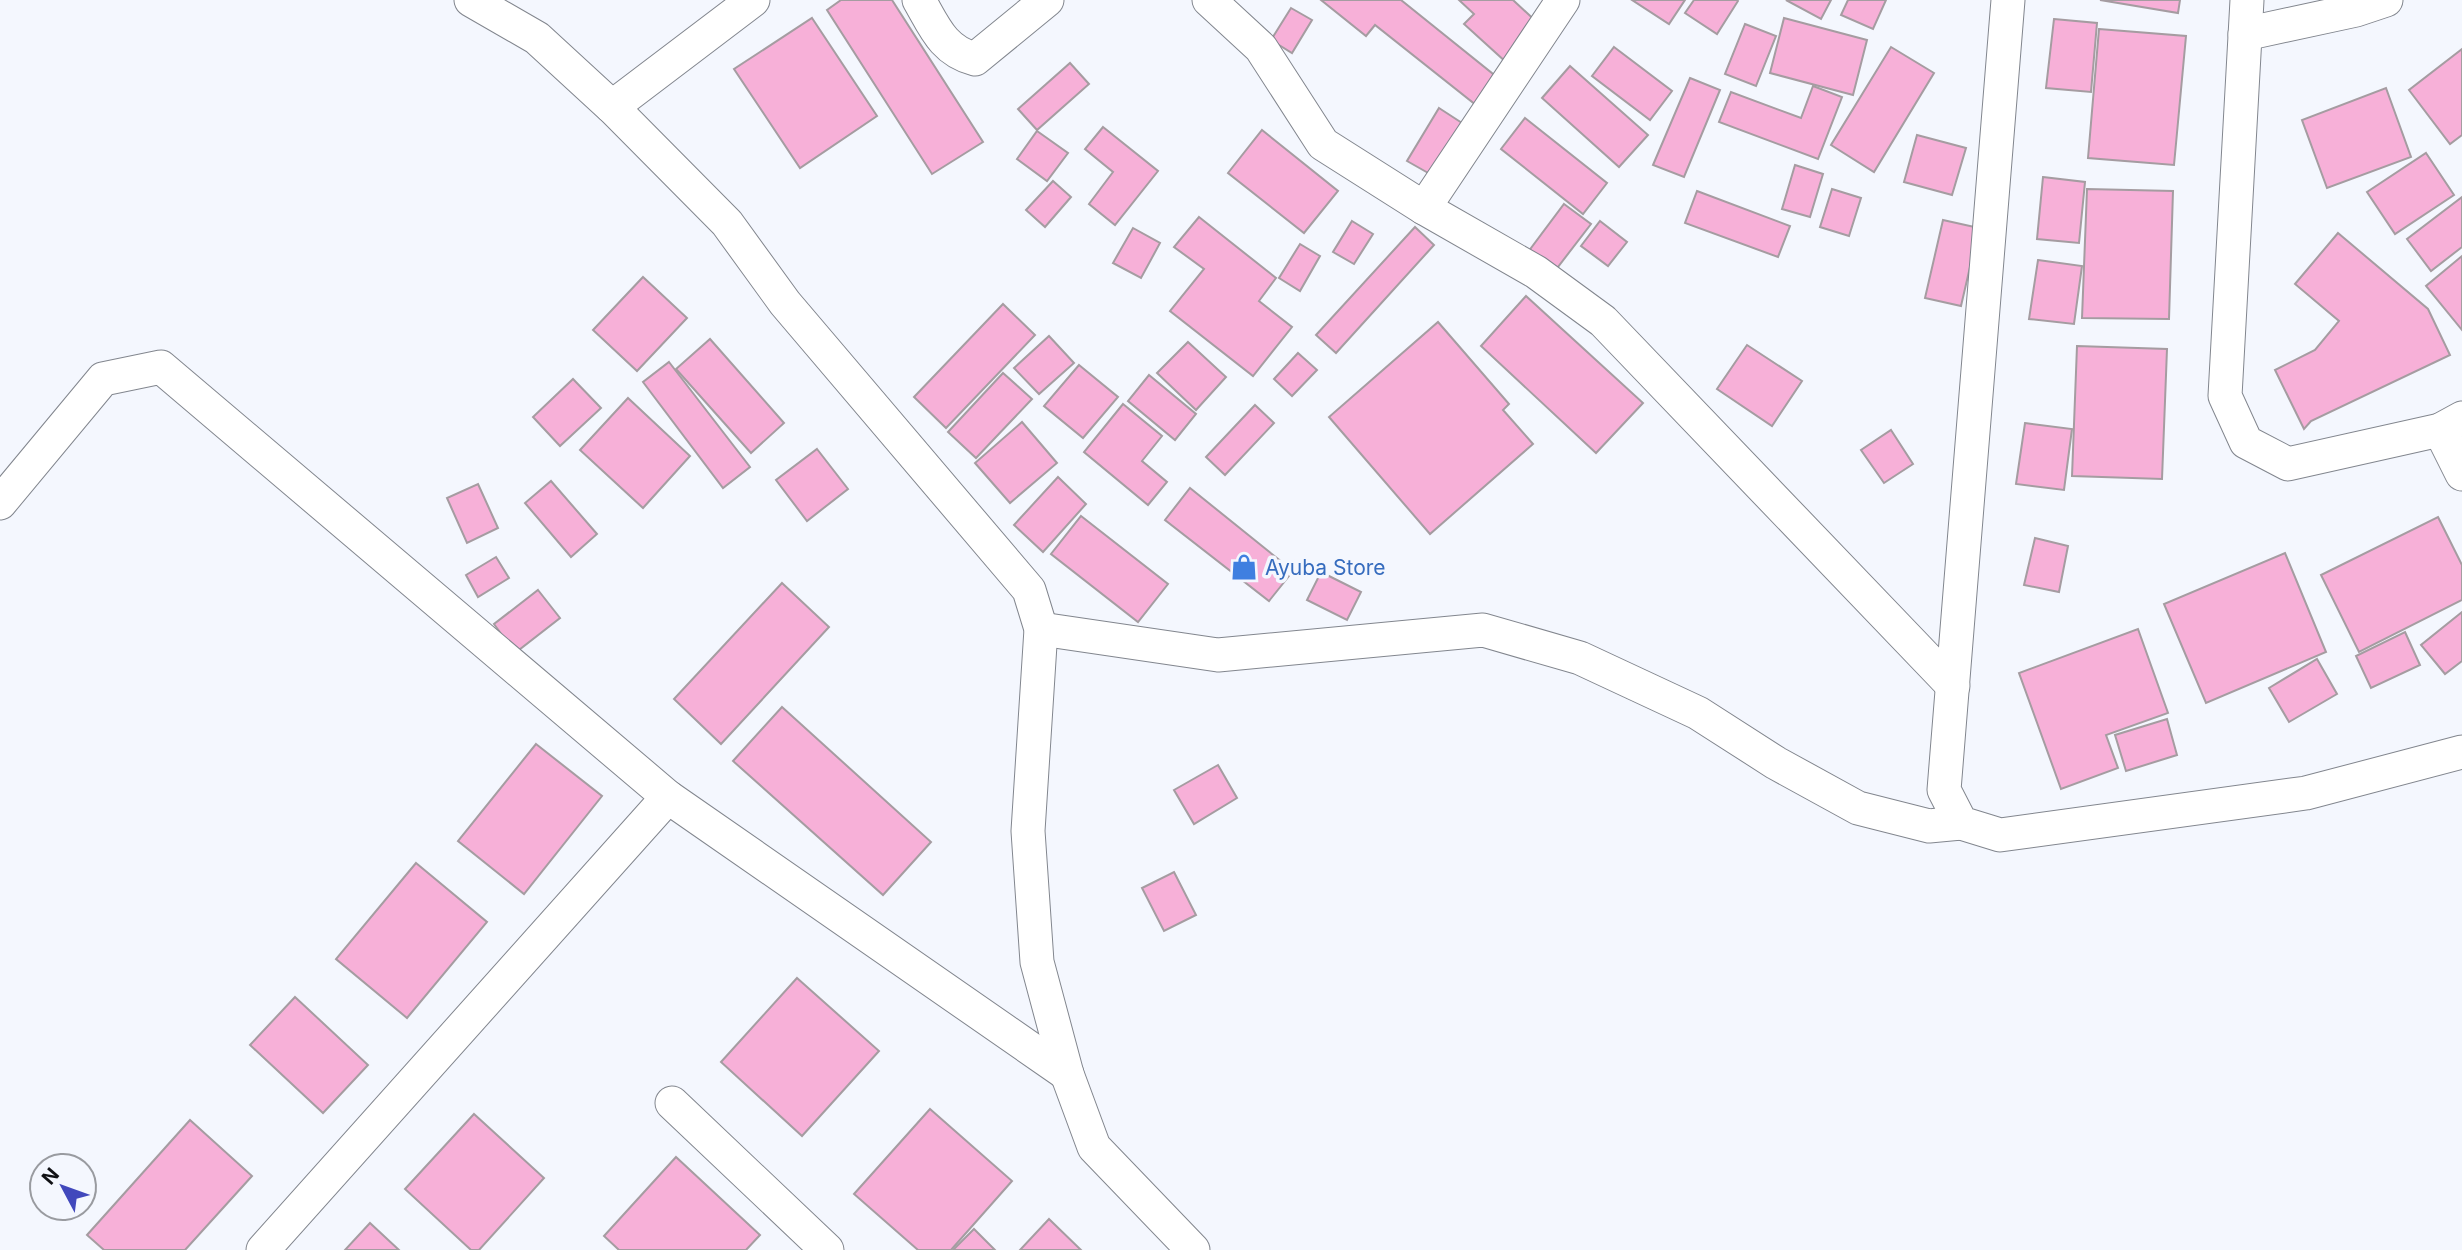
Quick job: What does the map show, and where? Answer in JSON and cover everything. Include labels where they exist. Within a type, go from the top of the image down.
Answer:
[{"type":"street","points":[[471,0],[537,38],[612,107],[727,223],[785,303],[1029,590],[1041,629],[1028,831],[1037,962],[1067,1074],[1094,1147],[1193,1250]]},
{"type":"street","points":[[519,0],[537,38]]},
{"type":"street","points":[[612,107],[753,0]]},
{"type":"street","points":[[919,0],[945,46],[961,56],[975,59],[1047,0]]},
{"type":"street","points":[[1209,0],[1261,48],[1324,144],[1424,208],[1536,272],[1603,321],[1952,686]]},
{"type":"street","points":[[1424,208],[1563,0]]},
{"type":"street","points":[[1961,823],[1944,790],[2008,0]]},
{"type":"street","points":[[2247,0],[2225,396],[2246,442],[2288,464],[2451,424],[2462,474]]},
{"type":"street","points":[[2245,34],[2356,10],[2386,0]]},
{"type":"street","points":[[0,503],[103,379],[161,368],[668,797],[1067,1074]]},
{"type":"street","points":[[1041,629],[1218,655],[1483,630],[1580,658],[1698,712],[1776,763],[1858,808],[1929,825],[1961,823],[2000,835],[2306,793],[2462,752]]},
{"type":"street","points":[[263,1250],[668,797]]},
{"type":"street","points":[[672,1103],[826,1250]]},
{"type":"building","points":[[841,0],[892,0],[983,142],[932,174],[827,10]]},
{"type":"building","points":[[1321,0],[1401,0],[1498,78],[1476,105],[1375,25],[1366,36]]},
{"type":"building","points":[[1459,0],[1513,0],[1541,26],[1507,63],[1464,24],[1474,14]]},
{"type":"building","points":[[1632,0],[1685,0],[1669,24]]},
{"type":"building","points":[[1694,0],[1738,1],[1717,34],[1685,13]]},
{"type":"building","points":[[1786,0],[1831,0],[1821,19]]},
{"type":"building","points":[[1848,0],[1886,0],[1873,29],[1841,15]]},
{"type":"building","points":[[2100,0],[2180,0],[2178,13]]},
{"type":"building","points":[[1291,8],[1312,20],[1292,53],[1271,40]]},
{"type":"building","points":[[812,18],[877,116],[800,168],[734,69]]},
{"type":"building","points":[[1784,18],[1867,40],[1853,95],[1770,73]]},
{"type":"building","points":[[2054,19],[2097,23],[2091,92],[2046,88]]},
{"type":"building","points":[[1745,24],[1776,36],[1756,86],[1725,74]]},
{"type":"building","points":[[2099,29],[2186,36],[2174,165],[2088,158]]},
{"type":"building","points":[[1614,47],[1672,91],[1650,120],[1592,76]]},
{"type":"building","points":[[1891,47],[1934,73],[1874,172],[1831,145]]},
{"type":"building","points":[[2462,49],[2462,135],[2450,144],[2409,90]]},
{"type":"building","points":[[1070,63],[1089,84],[1037,130],[1018,109]]},
{"type":"building","points":[[1570,66],[1648,135],[1619,167],[1542,98]]},
{"type":"building","points":[[1690,78],[1720,90],[1684,177],[1653,165]]},
{"type":"building","points":[[1813,86],[1842,97],[1818,159],[1719,122],[1731,92],[1801,118]]},
{"type":"building","points":[[2386,88],[2411,157],[2327,188],[2302,120]]},
{"type":"building","points":[[1439,108],[1462,123],[1430,174],[1407,161]]},
{"type":"building","points":[[1525,118],[1607,183],[1583,214],[1501,149]]},
{"type":"building","points":[[1103,127],[1158,171],[1115,225],[1089,204],[1113,172],[1085,149]]},
{"type":"building","points":[[1262,130],[1338,191],[1304,233],[1228,173]]},
{"type":"building","points":[[1037,131],[1068,153],[1047,181],[1017,159]]},
{"type":"building","points":[[1917,135],[1966,148],[1952,195],[1904,182]]},
{"type":"building","points":[[2426,153],[2454,195],[2395,234],[2367,192]]},
{"type":"building","points":[[1795,165],[1823,174],[1810,217],[1782,209]]},
{"type":"building","points":[[2043,177],[2085,182],[2079,243],[2037,239]]},
{"type":"building","points":[[1053,181],[1071,197],[1045,227],[1026,210]]},
{"type":"building","points":[[1832,189],[1861,198],[1849,236],[1820,227]]},
{"type":"building","points":[[2087,189],[2173,191],[2169,319],[2082,318]]},
{"type":"building","points":[[1697,191],[1790,226],[1778,257],[1685,223]]},
{"type":"building","points":[[2462,197],[2462,247],[2431,271],[2407,239]]},
{"type":"building","points":[[1564,204],[1591,224],[1551,276],[1525,256]]},
{"type":"building","points":[[1199,217],[1276,278],[1259,301],[1292,327],[1253,376],[1170,311],[1204,269],[1174,247]]},
{"type":"building","points":[[1943,220],[1979,228],[1961,306],[1925,298]]},
{"type":"building","points":[[1352,221],[1373,234],[1354,264],[1333,252]]},
{"type":"building","points":[[1600,221],[1627,242],[1608,266],[1581,246]]},
{"type":"building","points":[[1415,227],[1434,245],[1336,353],[1316,335]]},
{"type":"building","points":[[1133,228],[1160,243],[1141,278],[1113,263]]},
{"type":"building","points":[[2338,233],[2428,309],[2450,355],[2311,421],[2304,429],[2275,370],[2315,350],[2339,321],[2295,284]]},
{"type":"building","points":[[1300,244],[1320,256],[1300,291],[1279,278]]},
{"type":"building","points":[[2462,256],[2462,330],[2426,286]]},
{"type":"building","points":[[2038,260],[2082,266],[2074,324],[2029,319]]},
{"type":"building","points":[[643,277],[687,318],[637,371],[593,330]]},
{"type":"building","points":[[1526,296],[1643,403],[1596,453],[1481,346]]},
{"type":"building","points":[[1003,304],[1035,335],[946,428],[914,397]]},
{"type":"building","points":[[1438,322],[1509,404],[1503,410],[1533,444],[1430,534],[1329,417]]},
{"type":"building","points":[[1049,336],[1074,363],[1039,394],[1014,368]]},
{"type":"building","points":[[710,339],[784,423],[751,453],[676,369]]},
{"type":"building","points":[[1188,342],[1226,377],[1196,410],[1157,373]]},
{"type":"building","points":[[1747,345],[1802,381],[1772,426],[1717,389]]},
{"type":"building","points":[[2077,346],[2167,349],[2162,479],[2072,476]]},
{"type":"building","points":[[1298,353],[1317,370],[1292,396],[1274,379]]},
{"type":"building","points":[[669,362],[750,467],[723,488],[643,382]]},
{"type":"building","points":[[1079,365],[1118,397],[1083,438],[1044,406]]},
{"type":"building","points":[[1003,373],[1032,399],[976,458],[948,432]]},
{"type":"building","points":[[1149,375],[1196,414],[1175,440],[1128,401]]},
{"type":"building","points":[[573,379],[601,408],[560,446],[533,417]]},
{"type":"building","points":[[628,398],[690,456],[643,508],[580,450]]},
{"type":"building","points":[[1123,404],[1162,436],[1142,461],[1167,482],[1148,505],[1084,452]]},
{"type":"building","points":[[1255,405],[1274,423],[1225,475],[1206,457]]},
{"type":"building","points":[[1022,422],[1057,463],[1010,503],[975,463]]},
{"type":"building","points":[[2025,423],[2072,429],[2064,490],[2016,484]]},
{"type":"building","points":[[1891,430],[1913,464],[1884,483],[1861,450]]},
{"type":"building","points":[[817,449],[848,489],[807,521],[776,480]]},
{"type":"building","points":[[1058,477],[1086,504],[1043,552],[1014,525]]},
{"type":"building","points":[[551,481],[597,534],[571,557],[525,503]]},
{"type":"building","points":[[478,484],[498,528],[467,543],[447,498]]},
{"type":"building","points":[[1190,488],[1293,571],[1269,601],[1165,520]]},
{"type":"building","points":[[1081,516],[1168,584],[1138,622],[1051,554]]},
{"type":"building","points":[[2438,517],[2462,565],[2462,600],[2359,652],[2321,575]]},
{"type":"building","points":[[2035,538],[2068,546],[2059,592],[2024,585]]},
{"type":"building","points":[[2285,553],[2326,652],[2206,703],[2164,604]]},
{"type":"building","points":[[496,557],[509,578],[478,597],[466,575]]},
{"type":"building","points":[[1321,572],[1361,592],[1347,620],[1307,600]]},
{"type":"building","points":[[782,583],[829,627],[721,744],[674,699]]},
{"type":"building","points":[[538,590],[560,618],[515,653],[494,624]]},
{"type":"building","points":[[2462,612],[2462,661],[2445,674],[2421,645]]},
{"type":"building","points":[[2138,629],[2168,713],[2106,735],[2118,768],[2061,789],[2019,673]]},
{"type":"building","points":[[2405,632],[2420,665],[2371,688],[2356,656]]},
{"type":"building","points":[[2317,659],[2337,694],[2289,722],[2269,688]]},
{"type":"building","points":[[782,707],[931,842],[883,895],[733,761]]},
{"type":"building","points":[[2167,719],[2177,755],[2126,771],[2115,735]]},
{"type":"building","points":[[536,744],[602,796],[524,894],[458,841]]},
{"type":"building","points":[[1218,765],[1237,798],[1194,824],[1174,790]]},
{"type":"building","points":[[416,863],[487,922],[407,1018],[336,959]]},
{"type":"building","points":[[1174,872],[1196,915],[1164,931],[1142,888]]},
{"type":"building","points":[[797,978],[879,1051],[802,1136],[721,1062]]},
{"type":"building","points":[[295,997],[368,1065],[323,1113],[250,1045]]},
{"type":"building","points":[[930,1109],[1012,1181],[951,1250],[918,1250],[854,1194]]},
{"type":"building","points":[[474,1114],[544,1178],[479,1250],[471,1250],[405,1189]]},
{"type":"building","points":[[190,1120],[252,1176],[185,1250],[104,1250],[87,1235]]},
{"type":"building","points":[[676,1157],[760,1235],[746,1250],[619,1250],[604,1236]]},
{"type":"building","points":[[1049,1219],[1081,1250],[1020,1250]]},
{"type":"building","points":[[370,1223],[399,1250],[345,1250]]},
{"type":"building","points":[[974,1229],[995,1250],[953,1250]]},
{"type":"place","name":"Ayuba Store","points":[[1244,567]]}]
